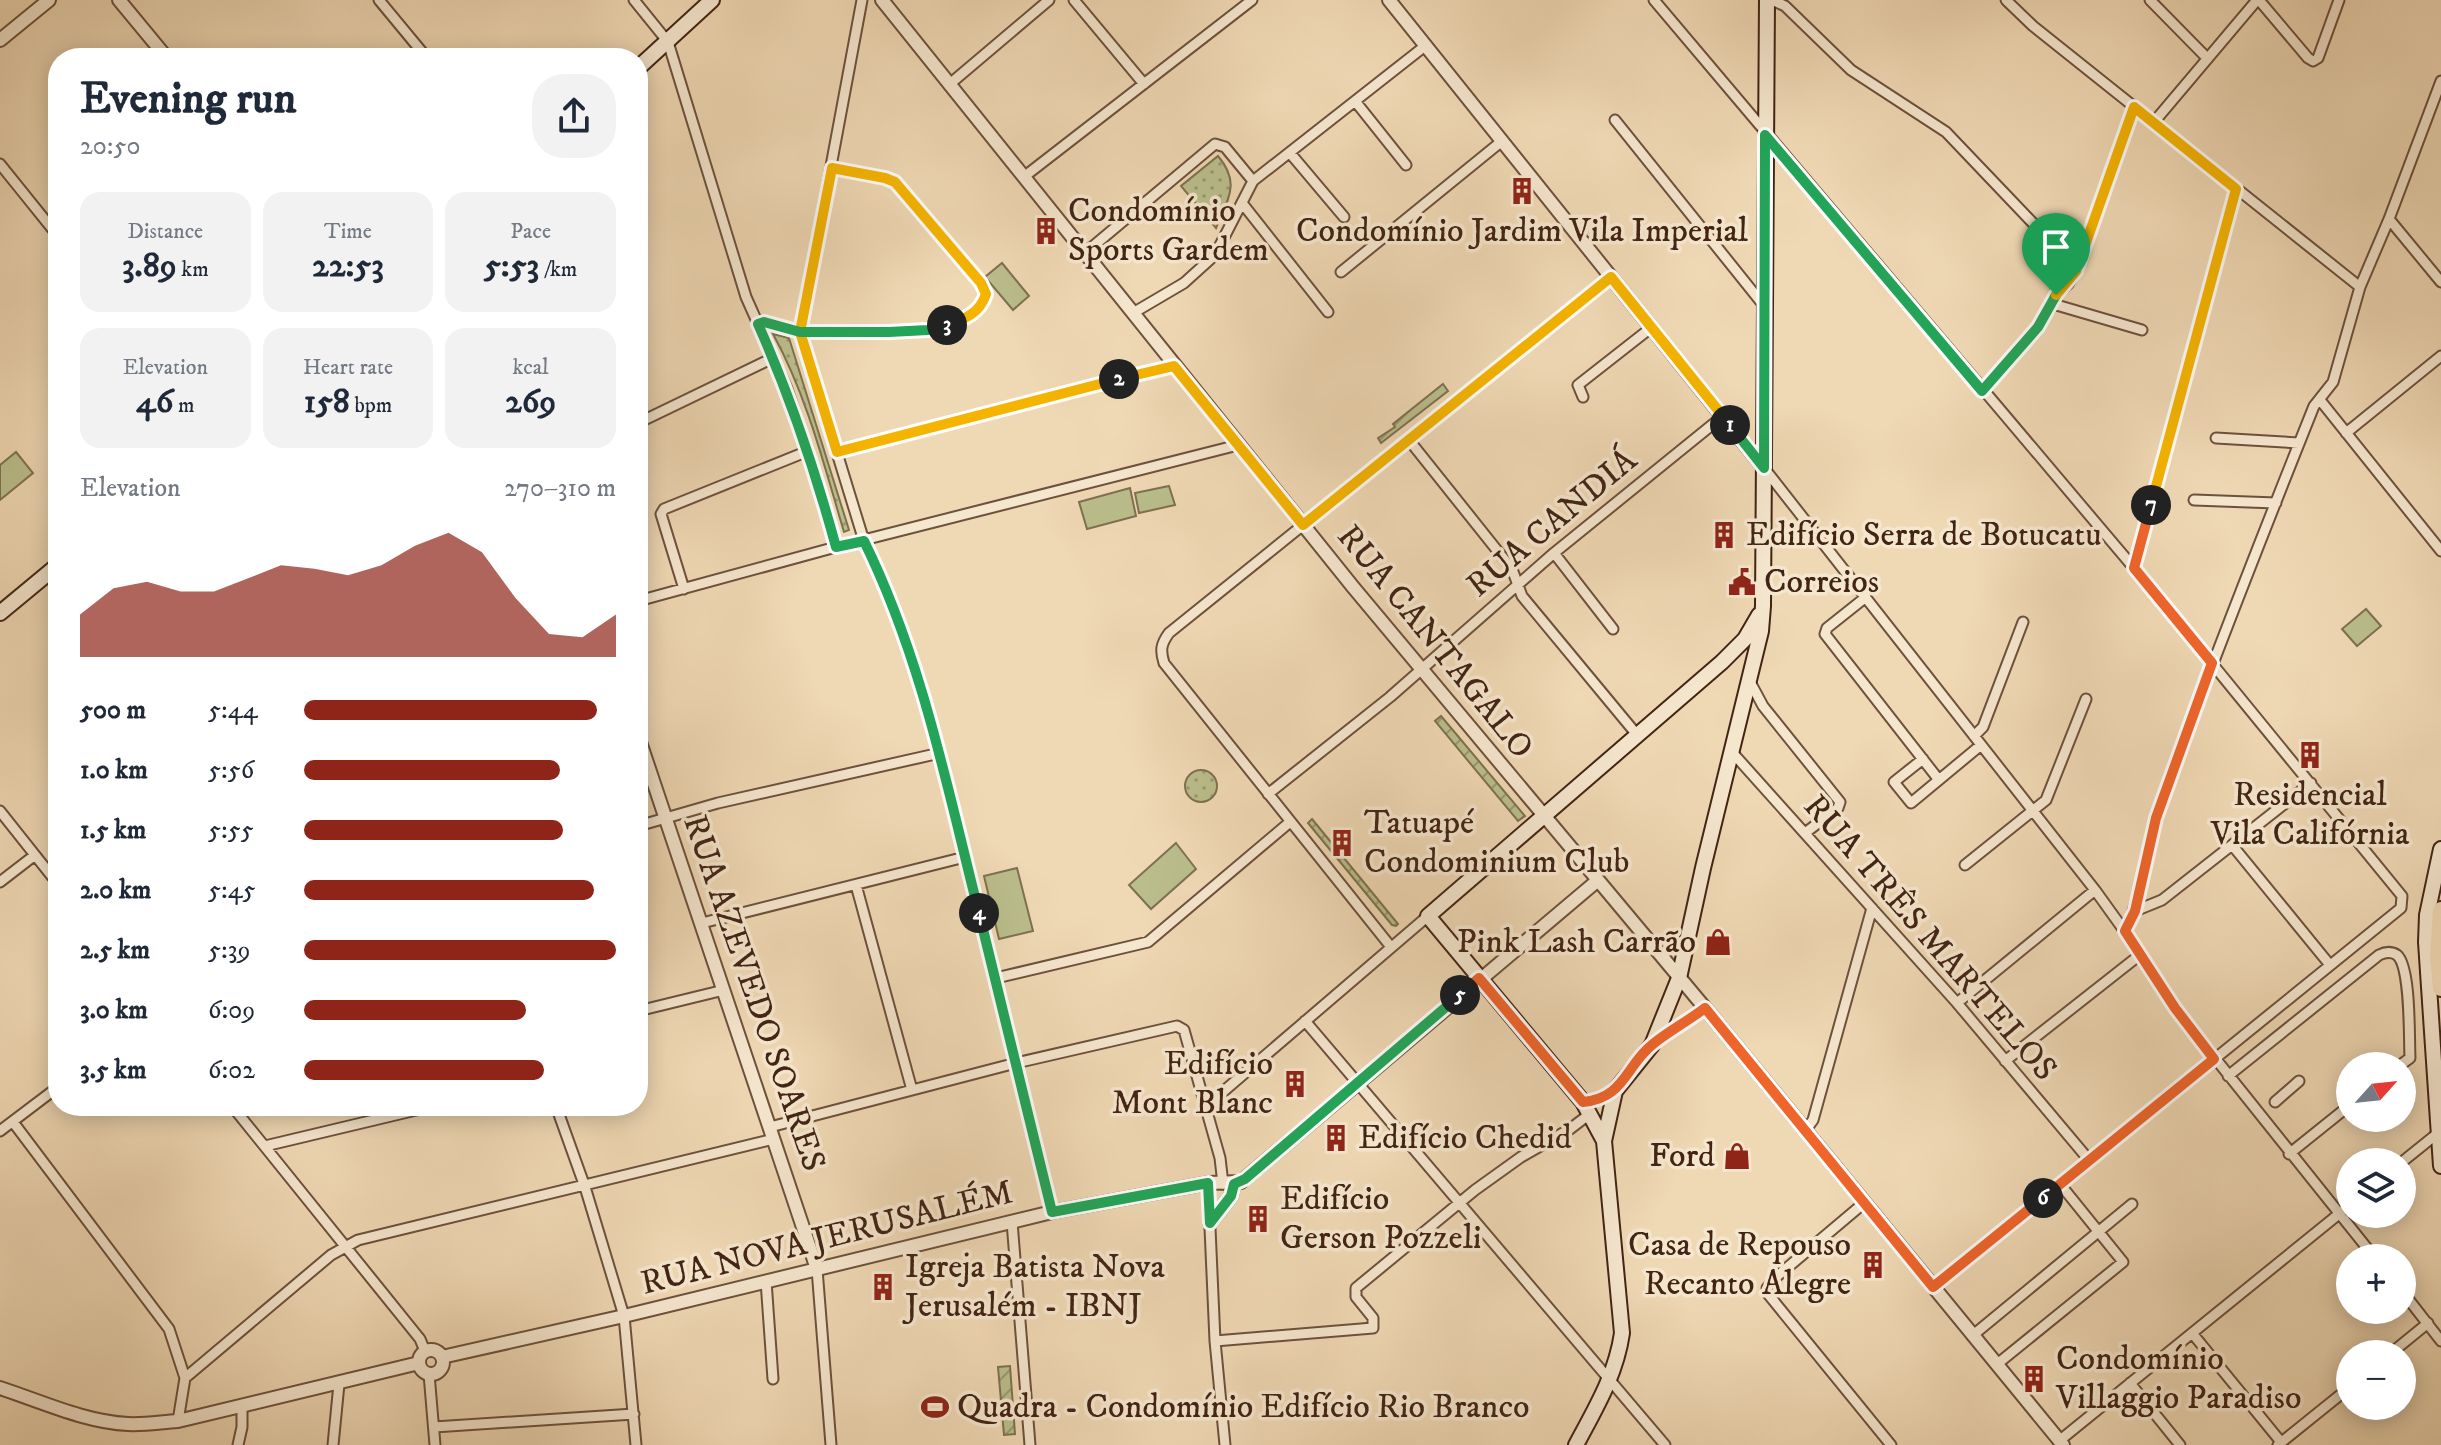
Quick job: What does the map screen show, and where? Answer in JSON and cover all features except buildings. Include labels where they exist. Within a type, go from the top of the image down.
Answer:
[{"type":"highway","points":[[2441,910],[2438,957],[2441,988]]},
{"type":"main road","points":[[648,59],[712,0]]},
{"type":"main road","points":[[1587,1108],[1615,1091],[1652,1045],[1679,978],[1756,656],[1763,606],[1765,135],[1770,0]]},
{"type":"main road","points":[[0,612],[48,573]]},
{"type":"main road","points":[[1604,1141],[1587,1108],[1431,920],[1542,816],[1722,662],[1745,639],[1763,606]]},
{"type":"main road","points":[[1722,662],[1738,666],[1749,680]]},
{"type":"main road","points":[[2441,849],[2427,915],[2426,942],[2441,1166]]},
{"type":"main road","points":[[1576,1445],[1610,1380],[1619,1356],[1622,1333],[1604,1141],[1615,1091]]},
{"type":"street","points":[[0,40],[49,0]]},
{"type":"street","points":[[119,0],[159,48]]},
{"type":"street","points":[[379,0],[419,48]]},
{"type":"street","points":[[634,0],[668,42],[746,297],[808,451],[836,547]]},
{"type":"street","points":[[862,0],[800,332],[864,541],[897,615],[940,753],[1052,1212]]},
{"type":"street","name":"RUA CANTAGALO","points":[[882,0],[1303,525],[1542,816],[1705,1008],[2061,1443]]},
{"type":"street","points":[[951,83],[1049,0]]},
{"type":"street","points":[[1074,0],[1144,84]]},
{"type":"street","points":[[1025,176],[1252,0]]},
{"type":"street","points":[[1654,0],[2134,568],[2400,892],[2403,903],[2401,908],[1933,1287]]},
{"type":"street","points":[[1770,0],[1785,6],[1851,70],[1930,120],[1962,147],[2050,241],[2057,268],[2054,299]]},
{"type":"street","points":[[2006,0],[2033,26],[2360,287]]},
{"type":"street","points":[[2150,0],[2207,58]]},
{"type":"street","points":[[2154,122],[2258,0],[2313,61],[2318,58],[2339,0]]},
{"type":"street","points":[[1394,2],[1425,46],[1723,416],[2095,890],[2175,1008],[2336,1209]]},
{"type":"street","points":[[1133,313],[1184,283],[1215,255],[1253,181],[1425,46]]},
{"type":"street","points":[[2125,931],[2135,911],[2156,818],[2212,663],[2314,406],[2333,382],[2360,287],[2441,81]]},
{"type":"street","points":[[1355,101],[1406,165]]},
{"type":"street","points":[[1982,391],[2038,327],[2054,299],[2076,271],[2134,107]]},
{"type":"street","points":[[1615,120],[1765,307]]},
{"type":"street","points":[[1341,272],[1502,141]]},
{"type":"street","points":[[1085,253],[1215,144],[1225,147],[1253,181]]},
{"type":"street","points":[[1290,153],[1344,217]]},
{"type":"street","points":[[0,164],[48,224]]},
{"type":"street","points":[[758,324],[764,322],[800,332],[928,330],[951,324],[982,306],[986,294],[981,283],[895,182],[832,168]]},
{"type":"street","points":[[2134,568],[2236,189]]},
{"type":"street","points":[[1242,203],[1328,312]]},
{"type":"street","points":[[2389,219],[2441,282]]},
{"type":"street","points":[[1391,947],[1164,663],[1160,652],[1162,643],[1169,633],[1611,277]]},
{"type":"street","points":[[2054,299],[2142,330]]},
{"type":"street","points":[[1583,397],[1578,385],[1652,327]]},
{"type":"street","points":[[2346,433],[2441,356]]},
{"type":"street","points":[[648,418],[773,358]]},
{"type":"street","points":[[837,452],[1174,366]]},
{"type":"street","points":[[2320,400],[2441,551]]},
{"type":"street","name":"RUA CANDIÁ","points":[[1268,794],[1390,697],[1517,584],[1723,416]]},
{"type":"street","points":[[2216,438],[2299,443]]},
{"type":"street","points":[[1409,440],[1512,569],[1522,596],[1638,736]]},
{"type":"street","points":[[648,598],[836,547],[1238,445]]},
{"type":"street","points":[[684,589],[661,514],[664,509],[808,451]]},
{"type":"street","points":[[2194,500],[2276,503]]},
{"type":"street","points":[[1554,553],[1613,629]]},
{"type":"street","points":[[1866,597],[1827,628],[1825,634],[1939,780]]},
{"type":"street","points":[[1974,736],[1983,727],[2023,622]]},
{"type":"street","points":[[1749,680],[1763,706],[1840,802],[1838,808],[1805,833]]},
{"type":"street","points":[[1965,865],[2034,812],[2049,793],[2086,699]]},
{"type":"street","points":[[1923,759],[1894,782],[1911,803],[1981,745]]},
{"type":"street","name":"RUA TRÊS MARTELOS","points":[[1731,751],[1957,1003],[2089,1160]]},
{"type":"street","points":[[648,823],[718,803],[940,753]]},
{"type":"street","name":"RUA AZEVEDO SOARES","points":[[648,765],[817,1269]]},
{"type":"street","points":[[2135,911],[2162,900],[2311,783]]},
{"type":"street","points":[[0,811],[48,871]]},
{"type":"street","points":[[996,978],[1148,942],[1290,822]]},
{"type":"street","points":[[2232,845],[2330,965]]},
{"type":"street","points":[[0,882],[35,855]]},
{"type":"street","points":[[702,923],[965,857]]},
{"type":"street","points":[[1229,1184],[1245,1179],[1597,881]]},
{"type":"street","points":[[856,885],[912,1090]]},
{"type":"street","points":[[1957,1003],[2095,890]]},
{"type":"street","points":[[1805,1131],[1813,1120],[1872,908]]},
{"type":"street","points":[[1204,1108],[1413,928],[1431,920]]},
{"type":"street","points":[[2228,1076],[2386,952],[2395,954],[2401,960],[2408,988],[2410,1052]]},
{"type":"street","points":[[2005,1061],[2141,954]]},
{"type":"street","points":[[648,1009],[724,990]]},
{"type":"street","points":[[1652,1045],[1705,1008]]},
{"type":"street","points":[[1305,1021],[1665,1445]]},
{"type":"street","points":[[185,1378],[331,1255],[366,1237],[585,1187],[912,1090],[1181,1026],[1231,1196],[1210,1223]]},
{"type":"street","points":[[2259,1115],[2299,1081]]},
{"type":"street","points":[[0,1131],[48,1095]]},
{"type":"street","points":[[1215,1341],[1373,1328],[1373,1318],[1356,1297],[1356,1288],[1459,1202],[1511,1164],[1563,1134],[1587,1108]]},
{"type":"street","points":[[240,1116],[420,1339],[425,1351]]},
{"type":"street","points":[[265,1146],[391,1116]]},
{"type":"street","points":[[560,1116],[585,1187],[624,1316],[636,1445]]},
{"type":"street","points":[[2289,1154],[2336,1116]]},
{"type":"street","points":[[13,1122],[169,1329],[185,1378],[178,1421]]},
{"type":"street","points":[[2416,1151],[2438,1133]]},
{"type":"street","points":[[1208,1183],[1215,1341],[1225,1445]]},
{"type":"street","name":"RUA NOVA JERUSALÉM","points":[[442,1357],[1052,1212],[1208,1183],[1229,1184]]},
{"type":"street","points":[[1996,1365],[2123,1262],[2060,1184]]},
{"type":"street","points":[[1864,1203],[1767,1288],[1768,1294],[1891,1445]]},
{"type":"street","points":[[1972,1336],[2132,1204]]},
{"type":"street","points":[[2061,1443],[2336,1215]]},
{"type":"street","points":[[1012,1222],[1030,1445]]},
{"type":"street","points":[[2351,1228],[2364,1244]]},
{"type":"street","points":[[817,1269],[831,1445]]},
{"type":"street","points":[[766,1281],[773,1379]]},
{"type":"street","points":[[2416,1308],[2441,1341]]},
{"type":"street","points":[[2407,1340],[2428,1323]]},
{"type":"street","points":[[2192,1333],[2280,1444],[2336,1398]]},
{"type":"street","points":[[435,1350],[442,1357],[440,1369],[429,1374],[419,1363],[420,1356],[425,1351],[435,1350]]},
{"type":"street","points":[[0,1388],[102,1420],[126,1424],[178,1421],[419,1363]]},
{"type":"street","points":[[429,1374],[435,1445]]},
{"type":"street","points":[[2130,1383],[2180,1445]]},
{"type":"street","points":[[333,1445],[339,1384]]},
{"type":"street","points":[[238,1445],[242,1406]]},
{"type":"street","points":[[434,1427],[634,1414]]},
{"type":"green space","points":[[1218,156],[1231,183],[1228,200],[1216,228],[1181,186]]},
{"type":"green space","points":[[1002,263],[1029,296],[1013,310],[985,277]]},
{"type":"green space","points":[[773,334],[789,338],[849,530],[844,532],[805,406]]},
{"type":"green space","points":[[1443,384],[1448,391],[1381,443],[1378,438],[1395,427],[1393,424]]},
{"type":"green space","points":[[16,452],[33,473],[0,500],[0,465]]},
{"type":"green space","points":[[1169,486],[1175,505],[1139,513],[1135,493]]},
{"type":"green space","points":[[1130,488],[1136,516],[1087,529],[1079,502]]},
{"type":"green space","points":[[2366,609],[2381,626],[2357,646],[2342,629]]},
{"type":"green space","points":[[1441,716],[1525,816],[1518,821],[1435,721]]},
{"type":"green space","points":[[1201,770],[1212,775],[1217,786],[1212,797],[1201,802],[1190,797],[1185,786],[1190,775]]},
{"type":"green space","points":[[1312,819],[1398,924],[1396,926],[1308,823]]},
{"type":"green space","points":[[1176,843],[1196,869],[1151,909],[1129,885]]},
{"type":"green space","points":[[1017,868],[1033,931],[999,939],[984,876]]},
{"type":"green space","points":[[1010,1366],[1015,1434],[1004,1435],[998,1367]]},
{"type":"place","name":"Condomínio Jardim Vila Imperial","points":[[1522,191]]},
{"type":"place","name":"Condomínio Sports Gardem","points":[[1046,231]]},
{"type":"place","name":"Edifício Serra de Botucatu","points":[[1724,535]]},
{"type":"place","name":"Correios","points":[[1742,582]]},
{"type":"place","name":"Residencial Vila Califórnia","points":[[2310,755]]},
{"type":"place","name":"Tatuapé Condominium Club","points":[[1342,843]]},
{"type":"place","name":"Pink Lash Carrão","points":[[1718,942]]},
{"type":"place","name":"Edifício Mont Blanc","points":[[1295,1084]]},
{"type":"place","name":"Edifício Chedid","points":[[1336,1138]]},
{"type":"place","name":"Ford","points":[[1737,1156]]},
{"type":"place","name":"Edifício Gerson Pozzeli","points":[[1258,1219]]},
{"type":"place","name":"Casa de Repouso Recanto Alegre","points":[[1873,1265]]},
{"type":"place","name":"Igreja Batista Nova Jerusalém - IBNJ","points":[[883,1287]]},
{"type":"place","name":"Condomínio Villaggio Paradiso","points":[[2034,1379]]},
{"type":"place","name":"Quadra - Condomínio Edifício Rio Branco","points":[[935,1407]]},
{"type":"route","points":[[2056,295],[2038,327],[1982,391],[1765,135],[1764,468],[1611,277],[1303,525],[1174,366],[837,452],[800,332],[832,168],[895,182],[981,283],[986,294],[982,306],[972,314],[928,330],[800,332],[764,322],[758,324],[787,389],[836,547],[864,541],[897,615],[915,668],[940,753],[1052,1212],[1208,1183],[1210,1223],[1231,1196],[1234,1184],[1245,1179],[1479,978],[1583,1102],[1600,1100],[1615,1091],[1652,1045],[1705,1008],[1933,1287],[2214,1059],[2175,1008],[2125,931],[2135,911],[2156,818],[2212,663],[2134,568],[2236,189],[2134,107],[2076,271],[2056,295]]}]
